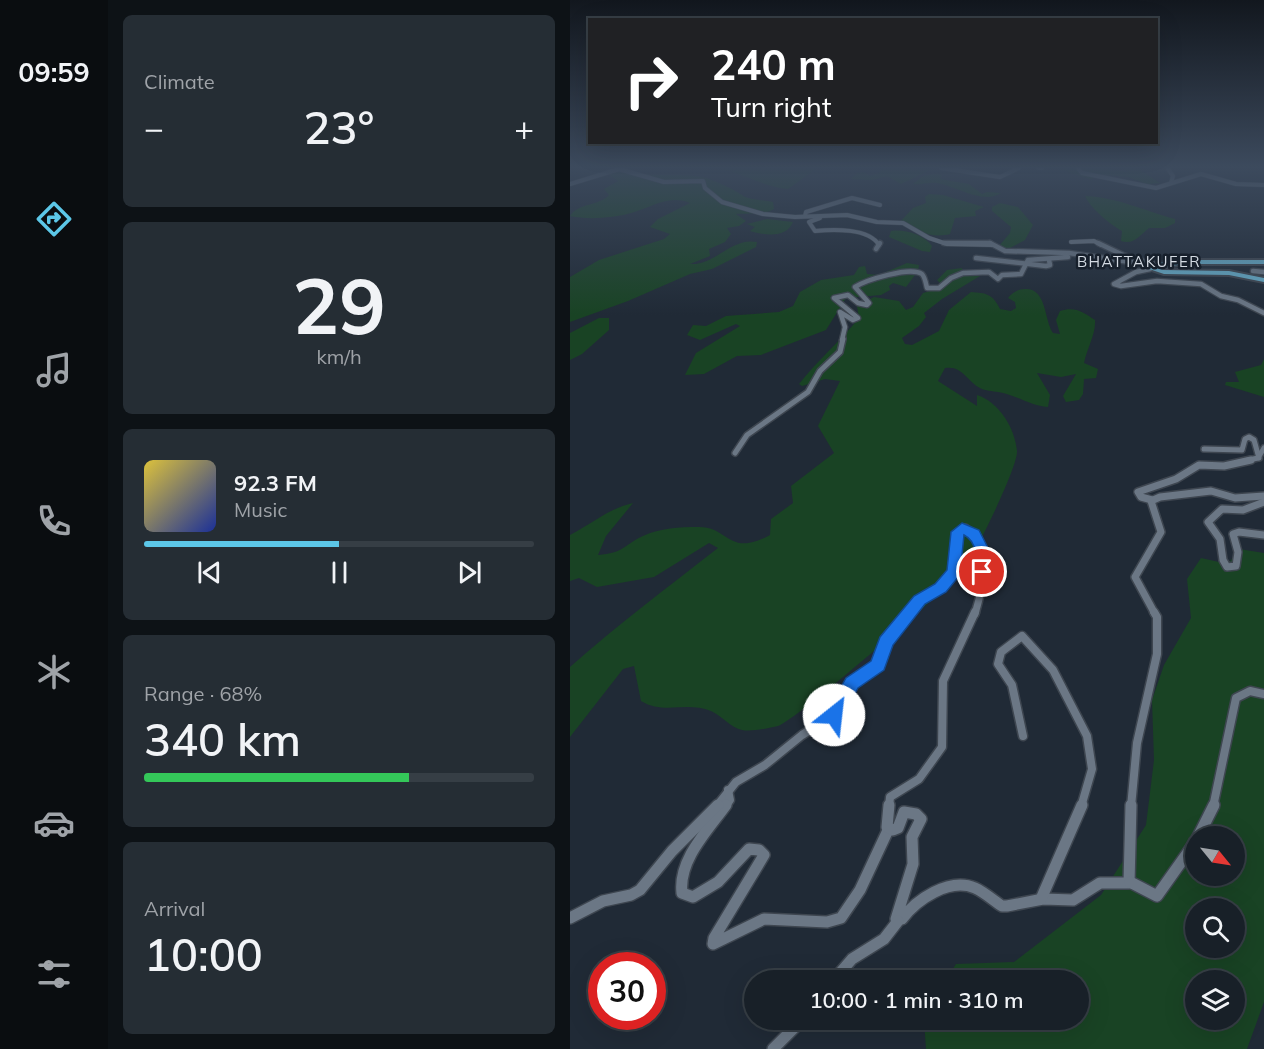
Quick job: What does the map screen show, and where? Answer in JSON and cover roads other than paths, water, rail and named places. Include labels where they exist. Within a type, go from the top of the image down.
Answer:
[{"type":"highway","points":[[1151,266],[1264,262]]},
{"type":"highway","points":[[1151,266],[1229,273],[1264,280]]},
{"type":"street","points":[[824,217],[809,222],[816,232],[834,229],[865,234],[880,243],[876,249]]},
{"type":"street","points":[[855,217],[877,222],[903,223],[929,238],[947,244],[986,243],[994,244],[1005,251],[1083,256],[1151,266]]},
{"type":"street","points":[[874,217],[879,218]]},
{"type":"street","points":[[1071,242],[1094,241],[1151,266]]},
{"type":"street","points":[[976,258],[1025,262],[1083,256]]},
{"type":"street","points":[[735,453],[747,435],[808,392],[821,370],[840,352],[845,327],[840,312],[853,320],[858,317],[834,298],[849,295],[858,303],[867,305],[869,303],[855,287],[873,279],[920,273],[924,276],[927,288],[936,290],[941,289],[951,278],[964,273],[989,272],[998,279],[1002,275],[1019,275],[1023,273],[1025,262]]},
{"type":"street","points":[[1151,266],[1114,284],[1127,286],[1148,281],[1201,284],[1221,296],[1238,300],[1264,313]]},
{"type":"street","points":[[1253,271],[1264,272]]},
{"type":"street","points":[[1204,449],[1242,450],[1246,438],[1249,437],[1254,440],[1259,458]]},
{"type":"street","points":[[1259,458],[1264,448]]},
{"type":"street","points":[[1259,458],[1224,466],[1199,465],[1176,479],[1138,492],[1141,497],[1152,500],[1211,491],[1235,498],[1264,496]]},
{"type":"street","points":[[1130,882],[1128,829],[1136,754],[1157,654],[1155,613],[1135,577],[1161,535],[1161,527],[1153,512],[1152,500]]},
{"type":"street","points":[[1264,502],[1243,510],[1221,510],[1208,522],[1220,538],[1224,564],[1228,567],[1236,566],[1238,559],[1233,534],[1239,532],[1264,535]]},
{"type":"street","points":[[570,918],[603,901],[631,895],[640,890],[676,846],[704,822],[728,790],[837,712],[852,683],[878,665],[886,642],[920,600],[936,592],[952,575],[956,565],[958,532],[962,528],[968,528],[974,534],[984,556],[982,584],[970,628],[952,657],[943,681],[942,747],[924,775],[910,787],[890,797],[887,806],[888,828],[854,901],[842,916],[825,922],[801,918],[766,919],[741,928],[713,944],[714,938],[764,855],[759,850],[749,849],[728,876],[714,886],[693,897],[682,894],[680,885],[685,869],[730,800],[728,790]]},
{"type":"street","points":[[1023,736],[1012,684],[998,664],[1001,652],[1022,636],[1053,670],[1087,736],[1092,769],[1086,795],[1041,899]]},
{"type":"street","points":[[1206,826],[1219,790],[1236,698],[1250,690],[1264,694]]},
{"type":"street","points":[[888,828],[896,830],[904,812],[920,817],[912,840],[913,864],[895,916],[898,921]]},
{"type":"street","points":[[842,970],[852,958],[884,939],[917,899],[933,892],[973,887],[1005,907],[1041,899],[1073,900],[1100,883],[1130,882],[1156,896],[1185,856]]},
{"type":"street","points":[[773,1049],[792,1030]]},
{"type":"district","name":"BHATTAKUFER","points":[[1139,262]]}]
